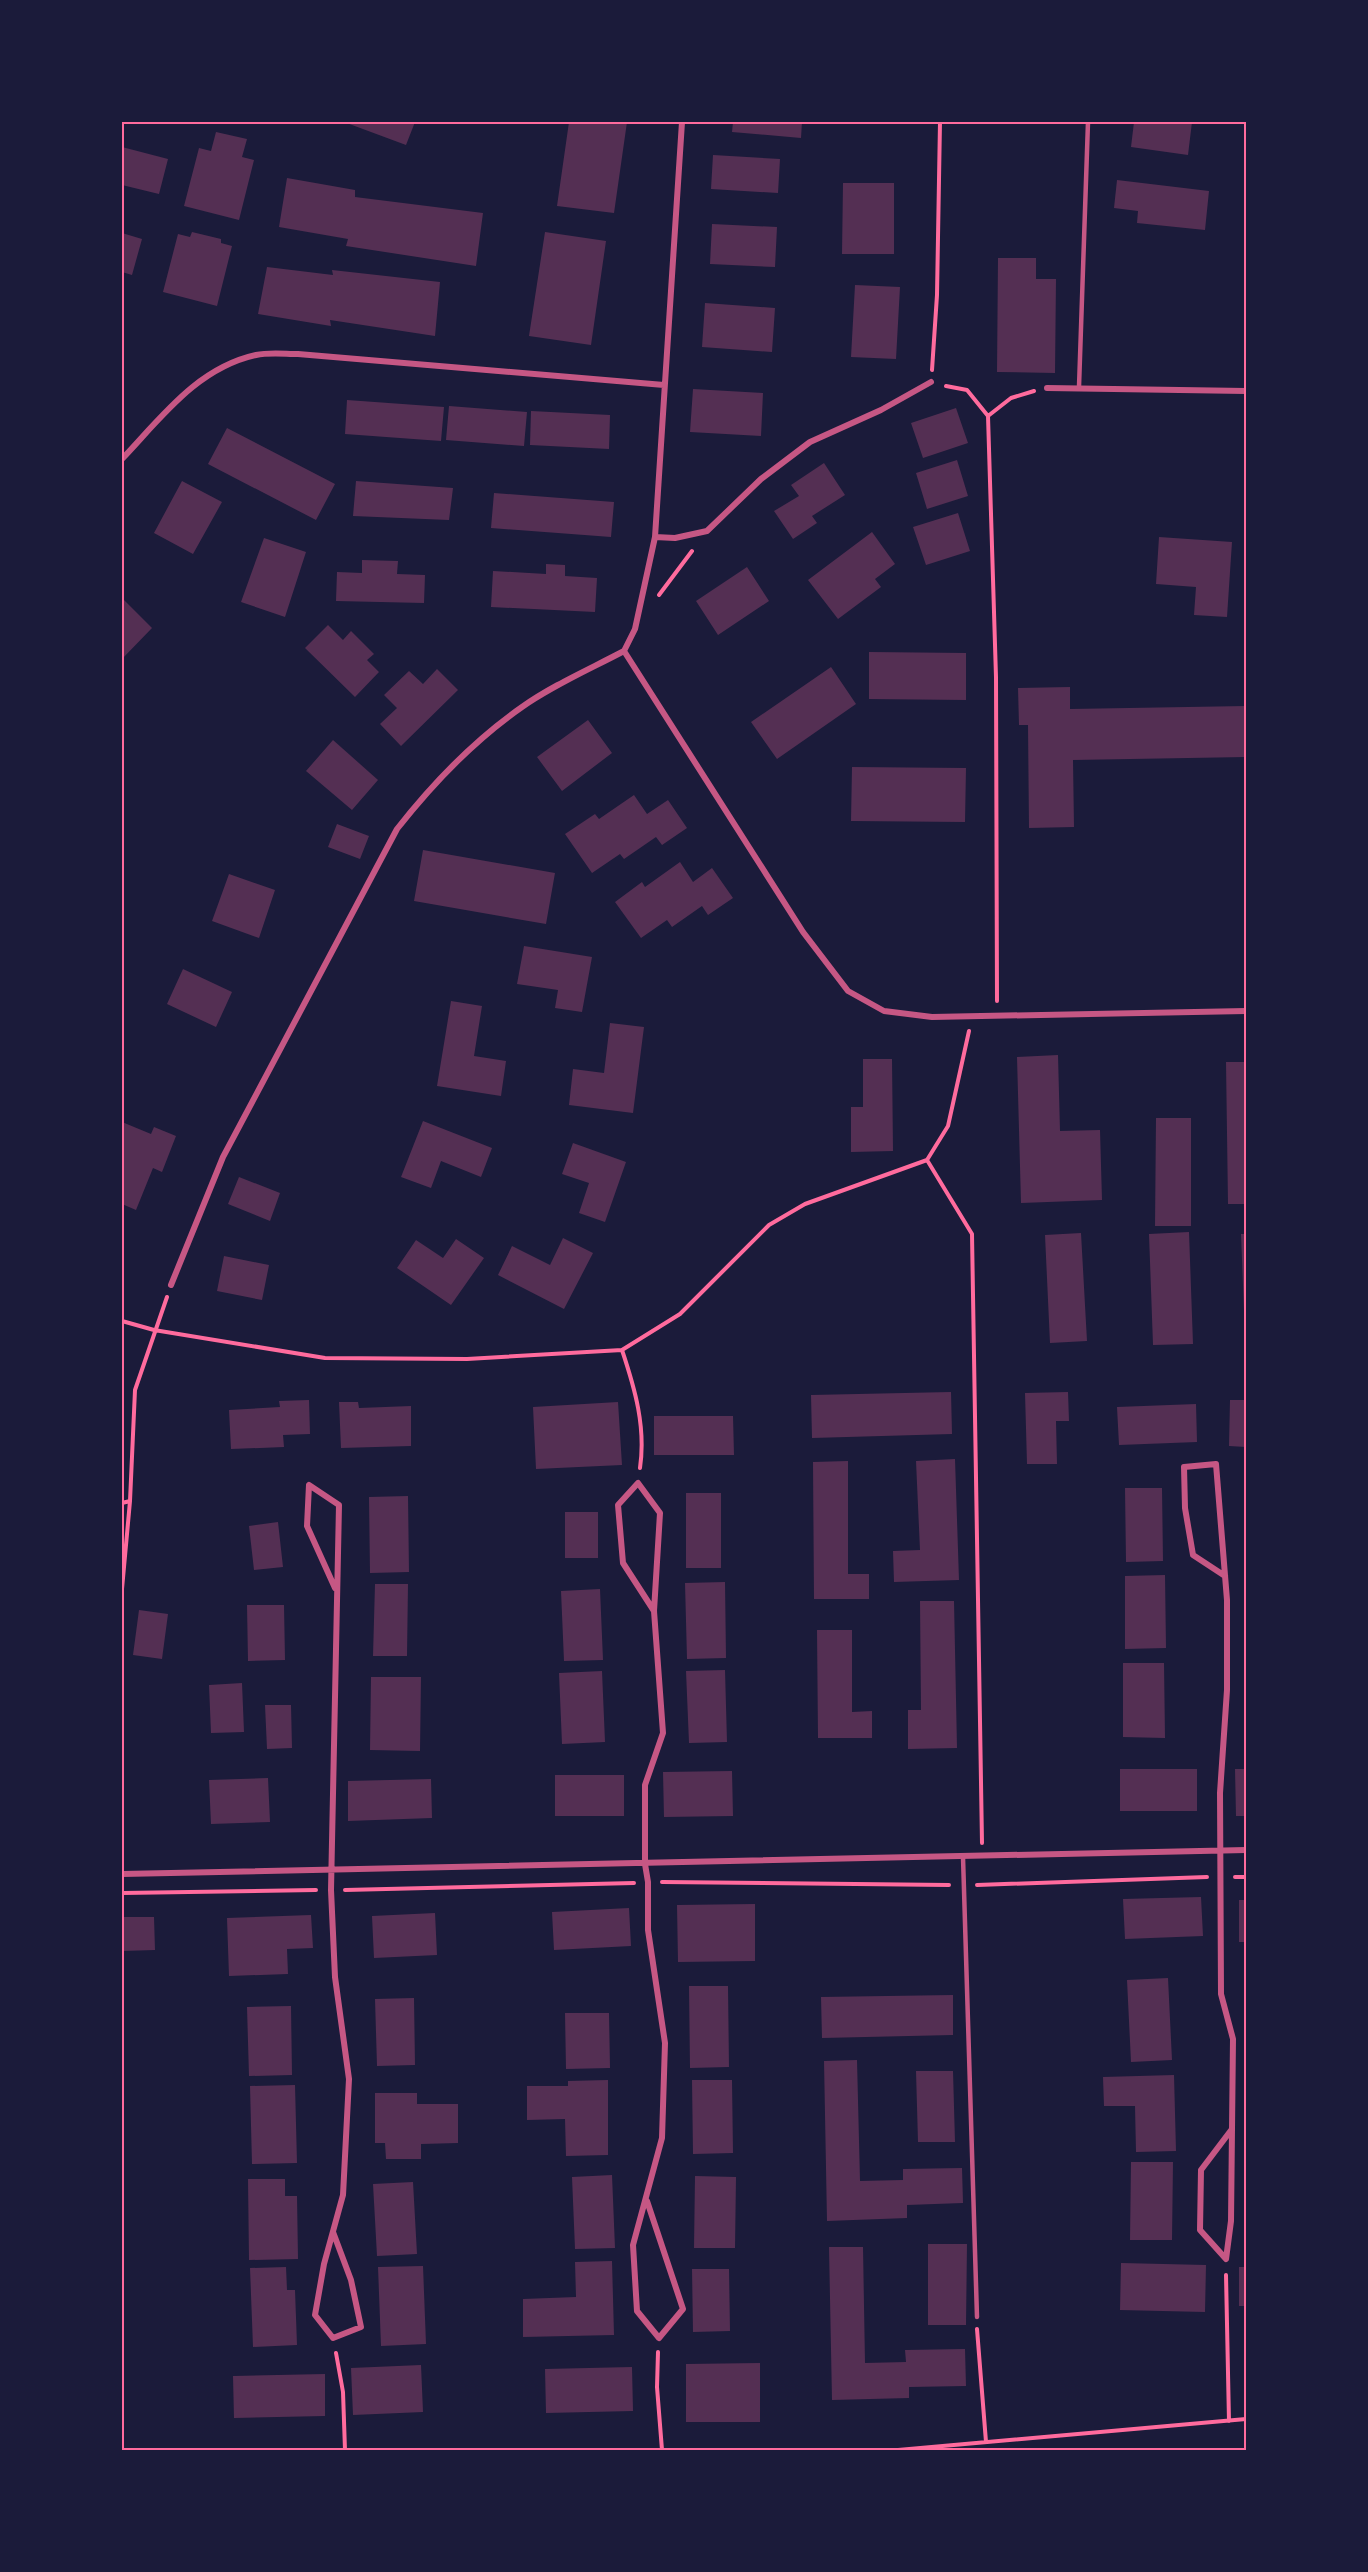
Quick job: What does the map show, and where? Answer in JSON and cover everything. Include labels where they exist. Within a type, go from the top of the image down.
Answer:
[{"type":"street","points":[[171,1285],[223,1157],[397,829],[429,788],[467,750],[524,706],[624,651],[635,630],[655,537],[682,122]]},
{"type":"street","points":[[122,459],[194,384],[229,364],[258,355],[298,354],[664,385]]},
{"type":"street","points":[[655,537],[675,538],[707,531],[761,479],[810,442],[881,410],[931,382]]},
{"type":"street","points":[[1047,388],[1246,391]]},
{"type":"street","points":[[624,651],[803,932],[848,991],[884,1011],[932,1017],[1246,1011]]},
{"type":"street","points":[[1225,1576],[1193,1555],[1185,1508],[1184,1467],[1216,1464],[1225,1576],[1227,1690],[1220,1793],[1221,1994],[1233,2039],[1232,2221],[1226,2259]]},
{"type":"street","points":[[647,2201],[683,2309],[659,2338],[637,2311],[633,2245],[647,2201],[662,2138],[665,2043],[648,1930],[648,1882],[645,1864],[645,1785],[663,1733],[654,1611],[660,1513],[638,1483],[618,1505],[623,1563],[654,1611]]},
{"type":"street","points":[[333,2232],[351,2280],[361,2327],[333,2338],[315,2315],[333,2232],[343,2195],[350,2079],[335,1977],[331,1890],[335,1588],[339,1505],[309,1485],[307,1526],[335,1588]]},
{"type":"street","points":[[122,1874],[1246,1850]]},
{"type":"street","points":[[1226,2259],[1200,2230],[1201,2170],[1232,2129]]},
{"type":"lane","points":[[1079,387],[1088,122]]},
{"type":"lane","points":[[963,1857],[977,2317]]},
{"type":"path","points":[[940,122],[937,295],[931,382],[967,390],[988,416],[996,677],[997,1015]]},
{"type":"path","points":[[988,416],[1011,398],[1047,388]]},
{"type":"path","points":[[641,603],[660,594],[707,531]]},
{"type":"path","points":[[122,1321],[154,1330],[325,1358],[467,1359],[622,1350],[680,1314],[769,1225],[805,1204],[927,1160],[948,1126],[965,1055],[970,1017]]},
{"type":"path","points":[[927,1160],[972,1234],[983,1884]]},
{"type":"path","points":[[122,1589],[130,1501],[135,1390],[171,1285]]},
{"type":"path","points":[[622,1350],[638,1399],[643,1448],[638,1483]]},
{"type":"path","points":[[122,1503],[130,1501]]},
{"type":"path","points":[[122,1893],[648,1882],[964,1886],[1246,1876]]},
{"type":"path","points":[[1226,2259],[1229,2421]]},
{"type":"path","points":[[977,2317],[986,2442]]},
{"type":"path","points":[[333,2338],[343,2392],[345,2451]]},
{"type":"path","points":[[659,2338],[657,2387],[662,2451]]},
{"type":"path","points":[[898,2451],[1246,2419]]},
{"type":"building","points":[[344,122],[415,122],[406,145]]},
{"type":"building","points":[[569,122],[627,122],[614,213],[557,206]]},
{"type":"building","points":[[733,122],[802,122],[801,138],[732,132]]},
{"type":"building","points":[[1134,122],[1192,122],[1188,155],[1131,147]]},
{"type":"building","points":[[216,132],[247,139],[242,157],[254,160],[239,220],[184,206],[199,148],[211,151]]},
{"type":"building","points":[[122,147],[168,159],[159,194],[122,185]]},
{"type":"building","points":[[713,155],[780,159],[778,193],[711,189]]},
{"type":"building","points":[[287,178],[355,190],[355,197],[483,213],[476,266],[346,246],[348,239],[279,227]]},
{"type":"building","points":[[1117,180],[1209,191],[1205,230],[1137,223],[1138,211],[1114,208]]},
{"type":"building","points":[[843,183],[894,183],[894,254],[842,254]]},
{"type":"building","points":[[712,224],[777,227],[775,267],[710,264]]},
{"type":"building","points":[[192,232],[221,239],[221,243],[232,246],[217,306],[163,292],[178,234],[190,237]]},
{"type":"building","points":[[545,232],[606,241],[591,345],[529,336]]},
{"type":"building","points":[[122,233],[142,239],[132,275],[122,272]]},
{"type":"building","points":[[998,258],[1036,258],[1036,279],[1056,279],[1055,373],[997,372]]},
{"type":"building","points":[[267,267],[333,275],[332,270],[440,282],[435,336],[330,320],[331,326],[258,314]]},
{"type":"building","points":[[855,285],[900,287],[896,359],[851,357]]},
{"type":"building","points":[[705,303],[775,308],[772,352],[702,347]]},
{"type":"building","points":[[693,389],[763,393],[761,436],[690,432]]},
{"type":"building","points":[[347,400],[444,407],[441,441],[345,434]]},
{"type":"building","points":[[449,406],[527,412],[524,446],[446,440]]},
{"type":"building","points":[[956,408],[968,443],[923,458],[911,423]]},
{"type":"building","points":[[531,411],[610,415],[609,449],[530,445]]},
{"type":"building","points":[[227,428],[335,484],[316,520],[208,464]]},
{"type":"building","points":[[957,460],[968,496],[927,509],[916,473]]},
{"type":"building","points":[[824,463],[845,495],[812,516],[817,523],[793,539],[774,511],[799,496],[791,485]]},
{"type":"building","points":[[182,481],[222,502],[193,554],[154,533]]},
{"type":"building","points":[[356,481],[453,488],[449,520],[353,516]]},
{"type":"building","points":[[494,493],[614,502],[611,537],[491,528]]},
{"type":"building","points":[[958,513],[970,551],[926,565],[913,527]]},
{"type":"building","points":[[872,532],[895,564],[875,579],[881,587],[838,619],[808,580]]},
{"type":"building","points":[[1159,537],[1232,542],[1227,617],[1194,615],[1196,587],[1156,584]]},
{"type":"building","points":[[264,538],[306,552],[285,617],[241,602]]},
{"type":"building","points":[[362,560],[398,561],[397,574],[425,575],[424,603],[336,601],[337,572],[362,573]]},
{"type":"building","points":[[546,564],[565,565],[565,576],[597,578],[595,612],[491,607],[493,571],[546,574]]},
{"type":"building","points":[[747,567],[769,601],[718,635],[696,601]]},
{"type":"building","points":[[122,598],[152,628],[122,659]]},
{"type":"building","points":[[328,625],[343,640],[351,631],[374,654],[367,660],[379,672],[355,697],[305,648]]},
{"type":"building","points":[[869,652],[966,653],[966,700],[869,699]]},
{"type":"building","points":[[831,667],[856,704],[777,759],[751,722]]},
{"type":"building","points":[[437,669],[458,690],[401,746],[380,724],[397,708],[384,695],[409,671],[423,684]]},
{"type":"building","points":[[1070,687],[1070,709],[1246,706],[1246,757],[1073,760],[1074,827],[1029,828],[1028,725],[1019,725],[1018,688]]},
{"type":"building","points":[[588,720],[612,753],[562,791],[537,757]]},
{"type":"building","points":[[333,740],[378,780],[352,810],[306,771]]},
{"type":"building","points":[[852,767],[966,768],[965,822],[851,821]]},
{"type":"building","points":[[634,795],[647,814],[668,800],[687,828],[662,845],[656,837],[624,859],[620,854],[592,873],[565,834],[595,814],[599,819]]},
{"type":"building","points":[[337,824],[369,836],[360,859],[328,847]]},
{"type":"building","points":[[423,850],[555,873],[546,924],[414,901]]},
{"type":"building","points":[[680,862],[693,882],[712,868],[733,898],[708,915],[702,906],[672,927],[667,920],[641,938],[615,902],[642,882],[645,887]]},
{"type":"building","points":[[229,874],[275,890],[259,938],[212,921]]},
{"type":"building","points":[[524,946],[592,957],[582,1012],[555,1008],[558,990],[517,984]]},
{"type":"building","points":[[183,969],[232,992],[216,1027],[167,1004]]},
{"type":"building","points":[[451,1001],[482,1006],[474,1056],[506,1061],[501,1096],[437,1086]]},
{"type":"building","points":[[610,1023],[644,1027],[633,1113],[569,1105],[573,1069],[604,1073]]},
{"type":"building","points":[[1058,1055],[1060,1131],[1100,1130],[1102,1200],[1021,1203],[1017,1057]]},
{"type":"building","points":[[863,1059],[892,1059],[893,1151],[851,1152],[851,1107],[863,1107]]},
{"type":"building","points":[[1226,1062],[1246,1062],[1246,1204],[1228,1204]]},
{"type":"building","points":[[1156,1118],[1191,1118],[1191,1226],[1155,1226]]},
{"type":"building","points":[[423,1121],[492,1148],[481,1177],[441,1161],[431,1188],[401,1177]]},
{"type":"building","points":[[122,1122],[151,1134],[154,1127],[176,1136],[162,1172],[153,1168],[136,1210],[122,1204],[124,1167],[122,1166]]},
{"type":"building","points":[[573,1143],[626,1162],[605,1222],[579,1213],[589,1183],[562,1174]]},
{"type":"building","points":[[239,1177],[280,1193],[270,1221],[228,1204]]},
{"type":"building","points":[[1189,1232],[1193,1344],[1153,1345],[1149,1234]]},
{"type":"building","points":[[1081,1233],[1087,1341],[1050,1343],[1045,1235]]},
{"type":"building","points":[[1241,1234],[1246,1234],[1246,1337],[1245,1337]]},
{"type":"building","points":[[563,1238],[593,1253],[564,1309],[498,1275],[512,1246],[550,1265]]},
{"type":"building","points":[[456,1239],[484,1258],[451,1305],[397,1268],[416,1240],[443,1258]]},
{"type":"building","points":[[224,1256],[269,1265],[262,1300],[217,1291]]},
{"type":"building","points":[[951,1392],[952,1434],[812,1438],[811,1395]]},
{"type":"building","points":[[1068,1392],[1069,1421],[1056,1421],[1057,1464],[1027,1464],[1025,1393]]},
{"type":"building","points":[[309,1400],[310,1434],[283,1435],[284,1447],[231,1449],[229,1410],[280,1407],[279,1401]]},
{"type":"building","points":[[1230,1400],[1246,1400],[1246,1447],[1229,1446]]},
{"type":"building","points":[[339,1402],[358,1402],[359,1408],[411,1406],[411,1446],[341,1448]]},
{"type":"building","points":[[618,1402],[622,1465],[536,1469],[533,1407]]},
{"type":"building","points":[[1196,1404],[1197,1442],[1119,1445],[1117,1407]]},
{"type":"building","points":[[654,1416],[733,1416],[734,1455],[654,1455]]},
{"type":"building","points":[[955,1459],[959,1580],[894,1582],[893,1551],[920,1550],[916,1461]]},
{"type":"building","points":[[848,1461],[848,1574],[869,1574],[869,1599],[814,1599],[813,1462]]},
{"type":"building","points":[[1125,1488],[1162,1488],[1163,1561],[1126,1562]]},
{"type":"building","points":[[686,1493],[721,1493],[721,1568],[686,1568]]},
{"type":"building","points":[[408,1496],[409,1572],[370,1573],[369,1497]]},
{"type":"building","points":[[565,1512],[598,1512],[598,1558],[565,1558]]},
{"type":"building","points":[[278,1522],[283,1567],[254,1570],[249,1526]]},
{"type":"building","points":[[1165,1575],[1166,1648],[1125,1649],[1125,1576]]},
{"type":"building","points":[[725,1582],[726,1658],[687,1659],[685,1583]]},
{"type":"building","points":[[375,1584],[408,1584],[407,1656],[373,1656]]},
{"type":"building","points":[[600,1589],[603,1660],[564,1661],[561,1591]]},
{"type":"building","points":[[920,1601],[954,1601],[957,1748],[908,1749],[908,1710],[921,1710]]},
{"type":"building","points":[[247,1605],[284,1605],[285,1660],[248,1661]]},
{"type":"building","points":[[139,1610],[168,1614],[162,1659],[133,1655]]},
{"type":"building","points":[[817,1630],[852,1630],[852,1712],[872,1711],[872,1738],[818,1738]]},
{"type":"building","points":[[1123,1663],[1164,1663],[1165,1738],[1123,1737]]},
{"type":"building","points":[[725,1670],[727,1742],[689,1743],[686,1671]]},
{"type":"building","points":[[602,1671],[605,1742],[562,1744],[559,1673]]},
{"type":"building","points":[[371,1677],[421,1677],[420,1751],[370,1750]]},
{"type":"building","points":[[242,1683],[244,1732],[211,1733],[209,1685]]},
{"type":"building","points":[[265,1705],[291,1705],[292,1748],[267,1749]]},
{"type":"building","points":[[1120,1769],[1197,1769],[1197,1811],[1120,1811]]},
{"type":"building","points":[[1235,1769],[1246,1769],[1246,1816],[1236,1816]]},
{"type":"building","points":[[732,1771],[733,1816],[664,1817],[663,1772]]},
{"type":"building","points":[[555,1775],[624,1775],[624,1816],[555,1816]]},
{"type":"building","points":[[268,1778],[270,1822],[211,1824],[209,1780]]},
{"type":"building","points":[[431,1779],[432,1818],[348,1821],[348,1781]]},
{"type":"building","points":[[1201,1897],[1203,1936],[1125,1939],[1123,1899]]},
{"type":"building","points":[[1239,1900],[1246,1900],[1246,1942],[1239,1942]]},
{"type":"building","points":[[755,1904],[755,1961],[678,1962],[677,1905]]},
{"type":"building","points":[[629,1908],[631,1946],[554,1950],[552,1912]]},
{"type":"building","points":[[435,1913],[437,1955],[374,1958],[372,1916]]},
{"type":"building","points":[[311,1915],[313,1948],[287,1949],[288,1974],[229,1976],[227,1918]]},
{"type":"building","points":[[122,1917],[154,1917],[155,1950],[122,1951]]},
{"type":"building","points":[[1168,1978],[1172,2060],[1131,2062],[1127,1980]]},
{"type":"building","points":[[689,1986],[728,1986],[729,2067],[690,2068]]},
{"type":"building","points":[[953,1995],[953,2035],[822,2038],[821,1997]]},
{"type":"building","points":[[414,1998],[415,2065],[377,2066],[375,1999]]},
{"type":"building","points":[[291,2006],[292,2075],[249,2076],[247,2007]]},
{"type":"building","points":[[565,2013],[609,2013],[610,2068],[566,2069]]},
{"type":"building","points":[[857,2060],[860,2181],[903,2180],[903,2169],[962,2168],[963,2203],[907,2205],[907,2218],[827,2221],[824,2061]]},
{"type":"building","points":[[916,2071],[953,2071],[955,2142],[918,2142]]},
{"type":"building","points":[[1174,2075],[1176,2151],[1136,2152],[1135,2106],[1104,2106],[1103,2077]]},
{"type":"building","points":[[608,2080],[608,2155],[566,2156],[565,2119],[527,2120],[527,2086],[568,2086],[568,2081]]},
{"type":"building","points":[[692,2080],[732,2080],[733,2153],[693,2154]]},
{"type":"building","points":[[295,2085],[297,2163],[252,2164],[250,2086]]},
{"type":"building","points":[[375,2093],[417,2093],[417,2104],[458,2104],[458,2143],[421,2144],[421,2159],[386,2159],[385,2143],[375,2143]]},
{"type":"building","points":[[1131,2162],[1173,2162],[1172,2240],[1130,2240]]},
{"type":"building","points":[[612,2175],[615,2248],[575,2249],[572,2177]]},
{"type":"building","points":[[695,2176],[736,2177],[735,2248],[694,2248]]},
{"type":"building","points":[[248,2179],[285,2179],[285,2196],[297,2196],[298,2259],[249,2260]]},
{"type":"building","points":[[413,2182],[417,2254],[377,2256],[373,2184]]},
{"type":"building","points":[[928,2244],[967,2244],[966,2325],[928,2325]]},
{"type":"building","points":[[829,2247],[863,2247],[865,2363],[906,2362],[905,2350],[965,2349],[966,2386],[909,2387],[909,2398],[832,2400]]},
{"type":"building","points":[[612,2261],[614,2335],[523,2337],[523,2299],[576,2297],[575,2262]]},
{"type":"building","points":[[1121,2263],[1206,2265],[1205,2312],[1120,2310]]},
{"type":"building","points":[[423,2266],[426,2344],[381,2346],[378,2267]]},
{"type":"building","points":[[286,2267],[287,2290],[295,2290],[297,2345],[253,2347],[250,2268]]},
{"type":"building","points":[[1239,2267],[1246,2267],[1246,2306],[1239,2306]]},
{"type":"building","points":[[692,2269],[729,2269],[730,2331],[693,2332]]},
{"type":"building","points":[[760,2363],[760,2422],[686,2422],[686,2364]]},
{"type":"building","points":[[421,2365],[423,2412],[353,2415],[351,2368]]},
{"type":"building","points":[[632,2367],[633,2411],[546,2413],[545,2369]]},
{"type":"building","points":[[325,2374],[325,2416],[234,2418],[233,2376]]}]
